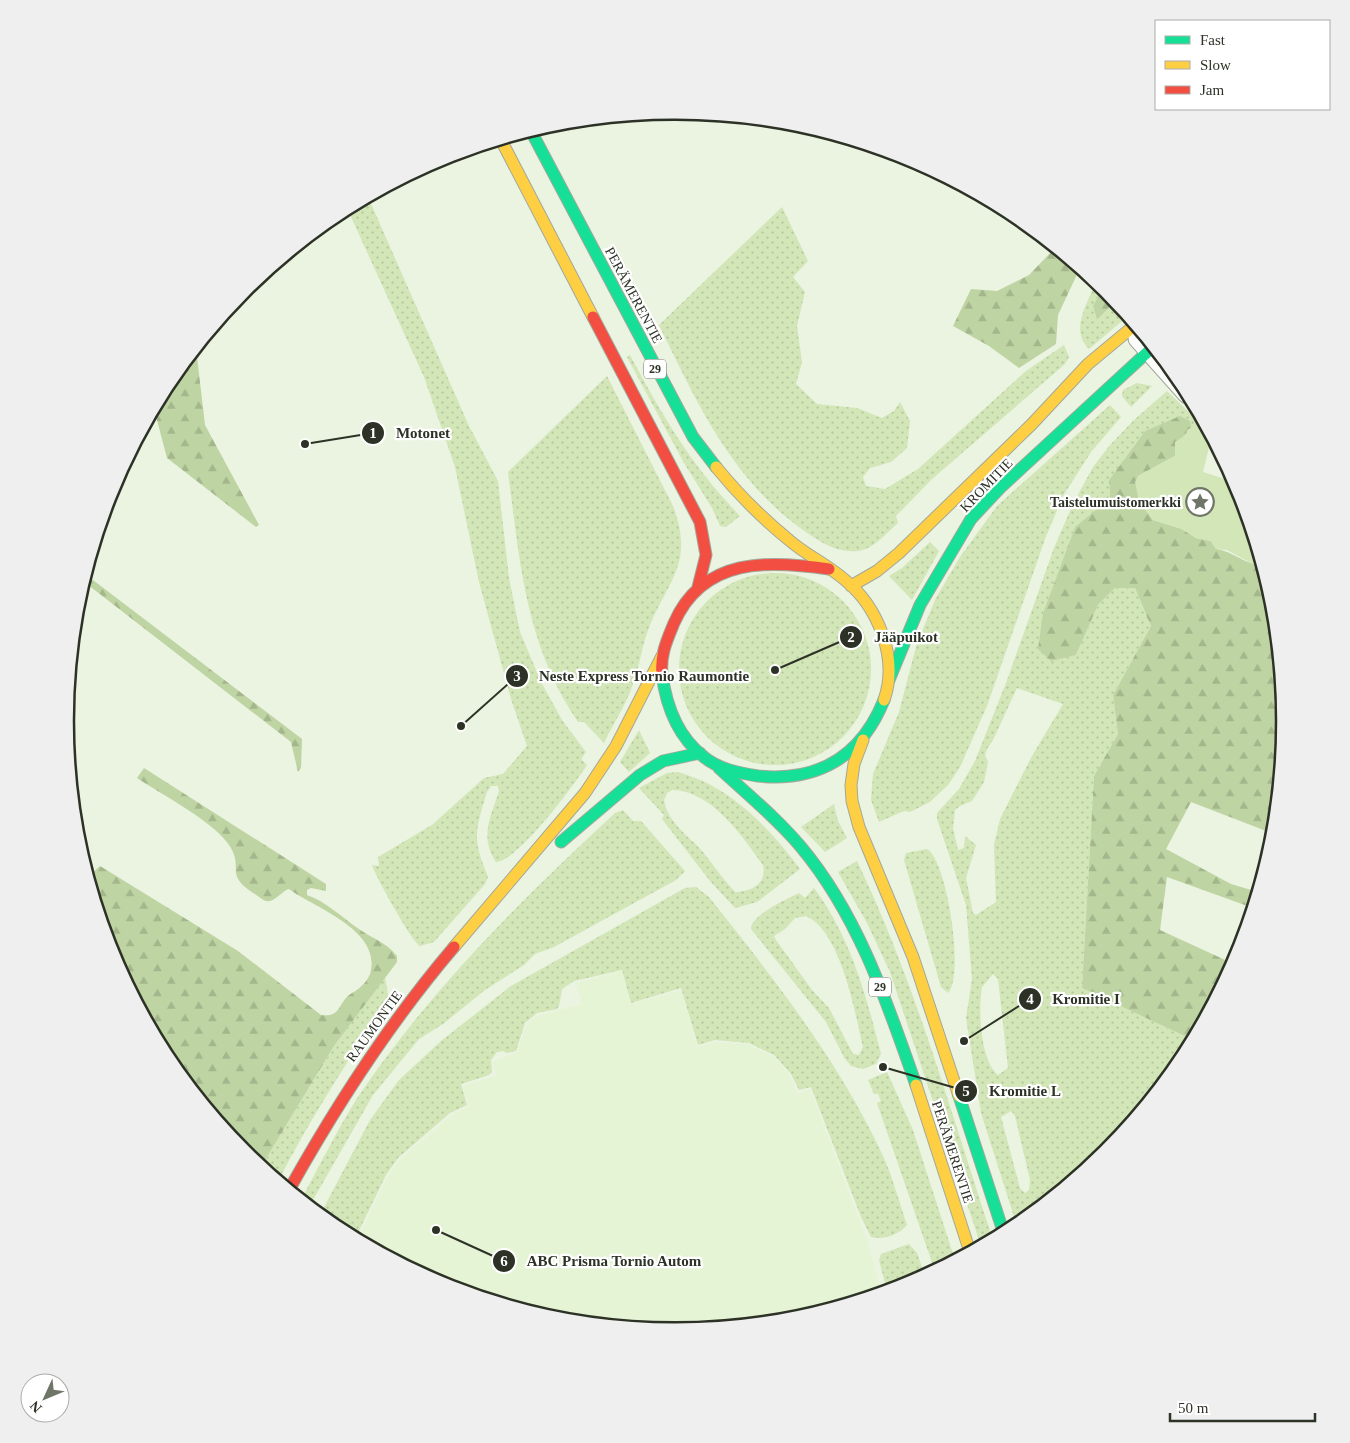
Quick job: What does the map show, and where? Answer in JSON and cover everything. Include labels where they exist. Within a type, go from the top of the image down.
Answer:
[{"type":"main road","name":"PERÄMERENTIE","points":[[534,137],[692,436],[725,478],[761,515],[797,546],[829,568]]},
{"type":"main road","name":"29","points":[[505,145],[700,522],[706,538],[707,555],[705,570],[698,587],[681,609],[670,630],[662,656],[663,687],[668,707],[687,740],[716,765],[761,775],[788,777],[812,772],[837,762],[863,740],[879,712],[890,680],[886,653],[879,627],[868,606],[851,586],[829,568],[794,564],[744,566],[725,573],[698,587]]},
{"type":"main road","name":"KROMITIE","points":[[851,586],[877,571],[899,553],[1032,424],[1088,364],[1130,329]]},
{"type":"main road","name":"KROMITIE","points":[[890,680],[920,605],[971,519],[1000,488],[1149,352]]},
{"type":"main road","name":"RAUMONTIE","points":[[292,1185],[330,1117],[387,1032],[444,959],[585,793],[616,746],[662,656]]},
{"type":"main road","name":"PERÄMERENTIE","points":[[863,740],[854,764],[851,785],[852,801],[859,827],[913,957],[1001,1226]]},
{"type":"main road","name":"RAUMONTIE","points":[[502,892],[640,775],[663,761],[700,753]]},
{"type":"main road","name":"PERÄMERENTIE","points":[[716,765],[802,848],[829,885],[854,925],[874,971],[911,1069],[968,1246]]},
{"type":"shaded area","points":[[371,203],[469,426],[498,481],[509,578],[520,632],[541,682],[562,720],[586,752],[581,759],[587,765],[545,821],[531,836],[506,858],[496,862],[488,844],[487,835],[490,818],[499,791],[498,786],[491,786],[483,805],[477,835],[479,853],[488,877],[485,884],[434,942],[420,946],[402,922],[372,865],[379,866],[378,857],[432,825],[484,778],[503,774],[527,746],[511,699],[479,582],[455,467],[424,377],[351,216]]},
{"type":"shaded area","points":[[782,207],[808,261],[793,277],[805,292],[797,326],[802,362],[796,384],[817,404],[857,408],[882,418],[894,411],[900,402],[910,421],[907,448],[891,462],[870,468],[863,477],[866,486],[885,489],[918,469],[1026,371],[1064,345],[1069,357],[1065,364],[932,479],[896,516],[898,523],[875,544],[864,550],[843,550],[829,546],[816,539],[778,510],[756,488],[718,437],[687,382],[659,325]]},
{"type":"shaded area","points":[[1093,289],[1099,295],[1093,306],[1097,320],[1110,307],[1123,320],[1089,349],[1083,341],[1080,325]]},
{"type":"shaded area","points":[[630,355],[679,440],[707,478],[740,516],[726,527],[720,526],[712,508],[684,463],[627,357]]},
{"type":"shaded area","points":[[607,376],[673,506],[679,525],[681,542],[677,569],[650,625],[630,692],[604,743],[584,722],[578,722],[560,693],[546,663],[536,632],[521,570],[508,472]]},
{"type":"shaded area","points":[[1137,383],[1152,386],[1131,407],[1122,396],[1123,390]]},
{"type":"shaded area","points":[[1167,391],[1193,416],[1198,424],[1192,428],[1190,421],[1145,431],[1109,480],[1110,498],[1075,527],[1043,613],[1076,655],[1098,605],[1115,588],[1135,588],[1151,626],[1113,695],[1118,734],[1094,776],[1082,988],[1187,1037],[1152,1088],[1100,1147],[1041,1199],[1014,1217],[981,1113],[966,1018],[972,979],[966,905],[937,819],[937,813],[959,789],[975,761],[1006,683],[1054,548],[1073,504],[1093,467],[1110,445],[1134,420]],"holes":[[[1017,688],[1063,704],[1032,756],[1000,819],[994,845],[996,902],[976,915],[973,913],[966,878],[976,845],[965,836],[964,848],[958,850],[953,828],[955,810],[972,801],[984,782],[988,762],[985,755],[987,749]],[[993,974],[998,979],[1008,1068],[998,1075],[992,1068],[984,1047],[980,1008],[982,987]],[[1011,1111],[1015,1116],[1030,1180],[1029,1190],[1025,1193],[1020,1188],[1001,1117]]]},
{"type":"shaded area","points":[[1110,405],[1121,417],[1091,452],[1063,496],[1045,539],[987,706],[960,767],[948,785],[930,802],[910,812],[904,811],[879,822],[871,800],[873,774],[899,712],[917,643],[936,598],[960,557],[997,506]]},
{"type":"shaded area","points":[[1198,424],[1209,447],[1203,472],[1224,479],[1244,528],[1256,565],[1227,550],[1216,549],[1211,541],[1196,538],[1182,529],[1153,520],[1139,501],[1135,482],[1138,476],[1175,456],[1175,442],[1186,435],[1187,430]]},
{"type":"shaded area","points":[[930,542],[939,551],[912,600],[889,576],[902,568]]},
{"type":"shaded area","points":[[775,573],[794,575],[812,581],[843,601],[863,632],[869,650],[871,669],[869,688],[863,706],[843,737],[812,757],[794,763],[775,765],[756,763],[738,757],[707,737],[687,706],[681,688],[679,669],[681,650],[687,632],[707,601],[738,581],[756,575]]},
{"type":"shaded area","points":[[639,730],[650,753],[629,772],[620,762]]},
{"type":"shaded area","points":[[678,772],[701,780],[726,794],[761,824],[800,869],[757,902],[735,908],[710,881],[662,819],[664,815],[639,788],[667,773]],"holes":[[[672,790],[686,792],[712,806],[745,841],[763,865],[763,877],[757,885],[747,890],[735,892],[703,852],[674,822],[664,800],[667,793]]]},
{"type":"shaded area","points":[[834,804],[838,821],[847,838],[825,852],[801,827]]},
{"type":"shaded area","points":[[623,810],[633,821],[641,821],[685,871],[676,880],[554,947],[535,954],[524,965],[485,990],[443,1024],[419,1039],[373,1095],[312,1201],[309,1199],[304,1195],[356,1100],[413,1022],[510,914],[615,813]]},
{"type":"shaded area","points":[[927,849],[934,858],[941,874],[951,918],[955,964],[953,982],[948,993],[941,987],[904,860],[906,853]]},
{"type":"shaded area","points":[[857,861],[897,953],[931,1048],[991,1233],[979,1240],[890,972],[867,923],[838,872]]},
{"type":"shaded area","points":[[696,887],[709,897],[781,990],[826,1054],[866,1121],[887,1164],[907,1225],[904,1229],[890,1236],[881,1238],[871,1237],[861,1217],[811,1087],[799,1090],[791,1074],[774,1055],[749,1043],[715,1040],[698,1045],[681,988],[631,1003],[622,970],[574,981],[562,989],[557,1009],[537,1013],[525,1023],[516,1051],[507,1053],[503,1051],[497,1052],[491,1060],[492,1072],[489,1075],[461,1084],[467,1105],[450,1113],[398,1158],[386,1175],[358,1232],[323,1209],[370,1120],[399,1080],[441,1041],[511,986],[685,888]]},
{"type":"shaded area","points":[[814,888],[838,927],[856,968],[881,1054],[876,1064],[863,1069],[851,1066],[845,1059],[826,1022],[751,929],[757,918],[779,903],[799,893],[805,898]],"holes":[[[806,916],[818,925],[829,938],[845,974],[863,1047],[859,1055],[853,1054],[829,1008],[812,990],[774,936],[785,929],[795,918]]]},
{"type":"shaded area","points":[[622,971],[631,1004],[681,990],[697,1047],[715,1042],[748,1044],[774,1057],[790,1076],[797,1094],[810,1089],[867,1241],[880,1286],[831,1302],[753,1318],[675,1323],[597,1318],[519,1302],[482,1291],[409,1261],[360,1233],[388,1176],[399,1160],[452,1115],[469,1106],[463,1086],[497,1076],[493,1062],[517,1052],[527,1024],[537,1016],[582,1004],[576,983]]},
{"type":"shaded area","points":[[385,977],[389,1000],[330,1089],[281,1176],[265,1161],[334,1046]]},
{"type":"shaded area","points":[[887,1072],[913,1130],[953,1254],[933,1265],[877,1103],[881,1101],[878,1094],[874,1094],[868,1080]]},
{"type":"shaded area","points":[[909,1244],[917,1253],[923,1269],[885,1284],[879,1260],[881,1254]]},
{"type":"green space","points":[[1051,252],[1077,275],[1058,315],[1056,344],[1019,368],[989,346],[953,326],[971,289],[997,291],[1029,275]]},
{"type":"green space","points":[[1099,295],[1110,307],[1097,320],[1093,306]]},
{"type":"green space","points":[[197,356],[205,425],[259,525],[256,527],[167,458],[156,417]]},
{"type":"green space","points":[[1180,416],[1190,421],[1192,428],[1182,438],[1175,456],[1138,476],[1139,501],[1153,520],[1182,529],[1196,538],[1211,541],[1216,549],[1255,564],[1265,604],[1275,682],[1275,761],[1266,831],[1191,802],[1166,849],[1231,884],[1252,890],[1247,906],[1167,877],[1160,930],[1226,960],[1187,1037],[1082,988],[1094,776],[1118,734],[1113,695],[1151,626],[1135,588],[1115,588],[1098,605],[1076,655],[1051,661],[1038,649],[1043,613],[1075,527],[1110,498],[1109,480],[1145,431]]},
{"type":"green space","points":[[91,579],[302,739],[301,768],[298,772],[291,742],[89,586]]},
{"type":"green space","points":[[144,768],[326,884],[326,891],[311,888],[307,890],[307,895],[384,944],[397,956],[397,962],[334,1046],[265,1161],[223,1118],[198,1088],[154,1022],[120,952],[93,872],[100,866],[238,951],[321,1015],[333,1014],[348,996],[358,989],[369,977],[371,955],[365,943],[355,931],[328,912],[289,889],[275,899],[266,901],[245,887],[239,881],[234,855],[224,838],[214,828],[188,810],[137,778]]},
{"type":"traffic: fast","points":[[534,137],[693,437],[716,467]]},
{"type":"traffic: fast","points":[[889,680],[920,605],[971,519],[1000,488],[1149,351]]},
{"type":"traffic: fast","points":[[662,674],[670,709],[680,730],[695,749],[710,761],[722,767],[758,776],[780,777],[800,775],[818,770],[835,762],[850,751],[863,737],[884,700]]},
{"type":"traffic: fast","points":[[561,842],[640,775],[663,761],[700,753]]},
{"type":"traffic: fast","points":[[719,768],[792,836],[821,873],[839,901],[855,930],[882,991],[916,1085]]},
{"type":"traffic: fast","points":[[959,1096],[1001,1226]]},
{"type":"traffic: slow","points":[[504,146],[593,317]]},
{"type":"traffic: slow","points":[[851,586],[877,571],[899,553],[1032,424],[1088,364],[1130,329]]},
{"type":"traffic: slow","points":[[716,467],[769,523],[845,580],[867,604],[876,619],[887,651],[889,667],[888,684],[884,700]]},
{"type":"traffic: slow","points":[[454,947],[585,793],[616,746],[662,656]]},
{"type":"traffic: slow","points":[[863,740],[854,764],[851,785],[852,801],[859,827],[913,957],[959,1096]]},
{"type":"traffic: slow","points":[[916,1085],[968,1246]]},
{"type":"traffic: jam","points":[[593,317],[700,522],[706,555],[698,587]]},
{"type":"traffic: jam","points":[[662,674],[663,654],[674,623],[687,601],[702,585],[720,575],[740,568],[761,565],[784,564],[829,569]]},
{"type":"traffic: jam","points":[[292,1185],[345,1095],[386,1034],[454,947]]},
{"type":"place","name":"Motonet","points":[[305,444]]},
{"type":"place","name":"Taistelumuistomerkki","points":[[1200,502]]},
{"type":"place","name":"Jääpuikot","points":[[775,670]]},
{"type":"place","name":"Neste Express Tornio Raumontie","points":[[461,726]]},
{"type":"place","name":"Kromitie I","points":[[964,1041]]},
{"type":"place","name":"Kromitie L","points":[[883,1067]]},
{"type":"place","name":"ABC Prisma Tornio Autom","points":[[436,1230]]}]
